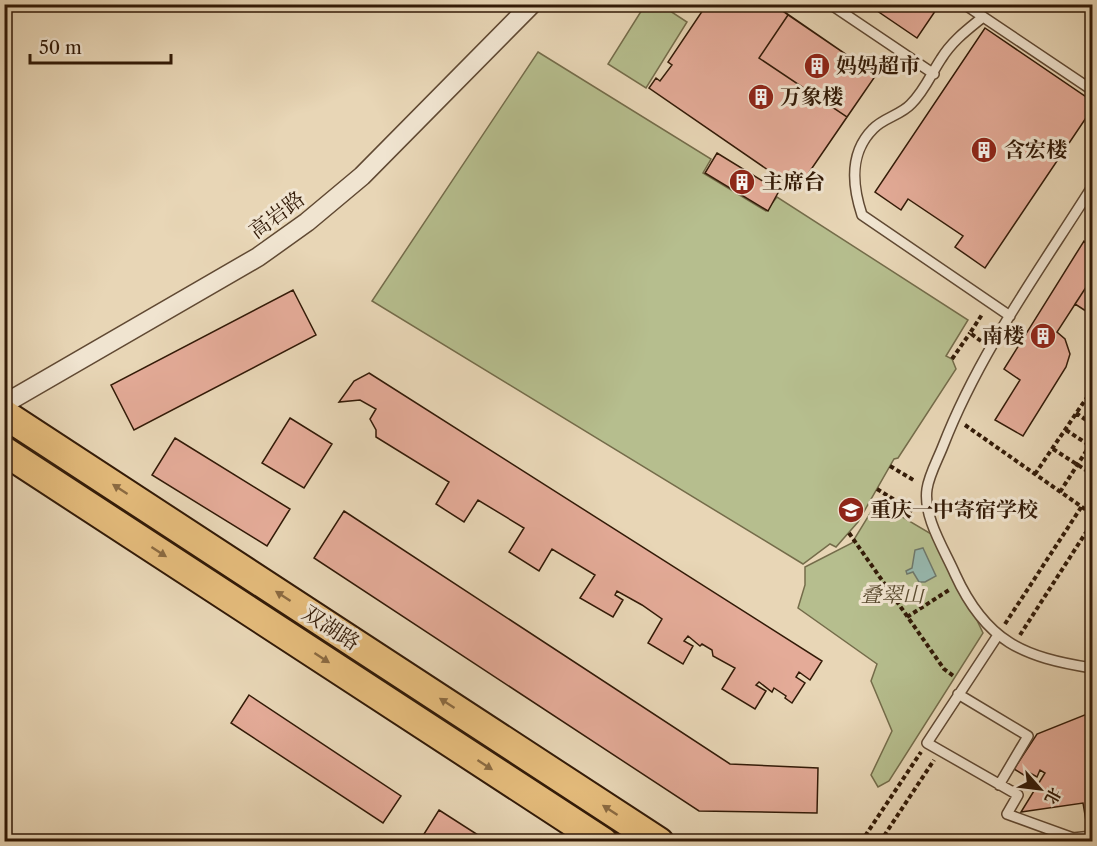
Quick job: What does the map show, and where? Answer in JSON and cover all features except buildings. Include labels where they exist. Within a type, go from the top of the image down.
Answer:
[{"type":"main road","name":"双湖路","points":[[4,414],[659,842]]},
{"type":"main road","name":"双湖路","points":[[4,451],[603,842]]},
{"type":"street","name":"高岩路","points":[[4,404],[258,257],[307,222],[362,176],[532,4]]},
{"type":"lane","points":[[830,4],[934,74]]},
{"type":"lane","points":[[964,4],[1092,90]]},
{"type":"lane","points":[[983,17],[956,38],[940,60],[934,74],[910,106],[872,129],[859,149],[854,170],[854,192],[862,215],[1010,316]]},
{"type":"lane","points":[[1092,187],[991,347],[954,418],[927,488],[933,524],[966,598],[998,635],[1013,646],[1047,661],[1092,668]]},
{"type":"lane","points":[[998,635],[927,743],[1018,795],[1007,814],[1073,838],[1092,836]]},
{"type":"lane","points":[[958,694],[1028,736],[999,785]]},
{"type":"path","points":[[952,359],[990,303]]},
{"type":"path","points":[[970,333],[991,347]]},
{"type":"path","points":[[1035,474],[1092,393]]},
{"type":"path","points":[[1076,413],[1092,424]]},
{"type":"path","points":[[954,418],[1092,514]]},
{"type":"path","points":[[1060,492],[1092,445],[1066,430]]},
{"type":"path","points":[[1053,449],[1092,474]]},
{"type":"path","points":[[890,466],[910,478]]},
{"type":"path","points":[[877,489],[896,501]]},
{"type":"path","points":[[998,635],[1082,506]]},
{"type":"path","points":[[1013,646],[1092,523]]},
{"type":"path","points":[[849,533],[944,669],[965,685]]},
{"type":"path","points":[[907,617],[959,583]]},
{"type":"path","points":[[861,842],[927,743]]},
{"type":"path","points":[[880,842],[940,751]]},
{"type":"green space","points":[[645,5],[661,5],[687,22],[646,88],[608,64]]},
{"type":"green space","points":[[538,52],[711,159],[703,173],[766,211],[777,197],[968,320],[946,356],[952,359],[956,369],[898,458],[894,459],[858,522],[836,547],[830,544],[803,564],[372,301]]},
{"type":"green space","name":"叠翠山","points":[[877,502],[938,538],[983,633],[889,781],[878,787],[871,775],[892,731],[871,681],[877,664],[798,608],[805,585],[805,567],[852,543]]},
{"type":"water","points":[[923,548],[936,576],[925,582],[919,582],[913,572],[907,574],[906,571],[912,568],[915,550]]},
{"type":"place","name":"妈妈超市","points":[[817,66]]},
{"type":"place","name":"万象楼","points":[[761,97]]},
{"type":"place","name":"含宏楼","points":[[984,150]]},
{"type":"place","name":"主席台","points":[[742,182]]},
{"type":"place","name":"南楼","points":[[1043,336]]},
{"type":"place","name":"重庆一中寄宿学校","points":[[851,510]]}]
